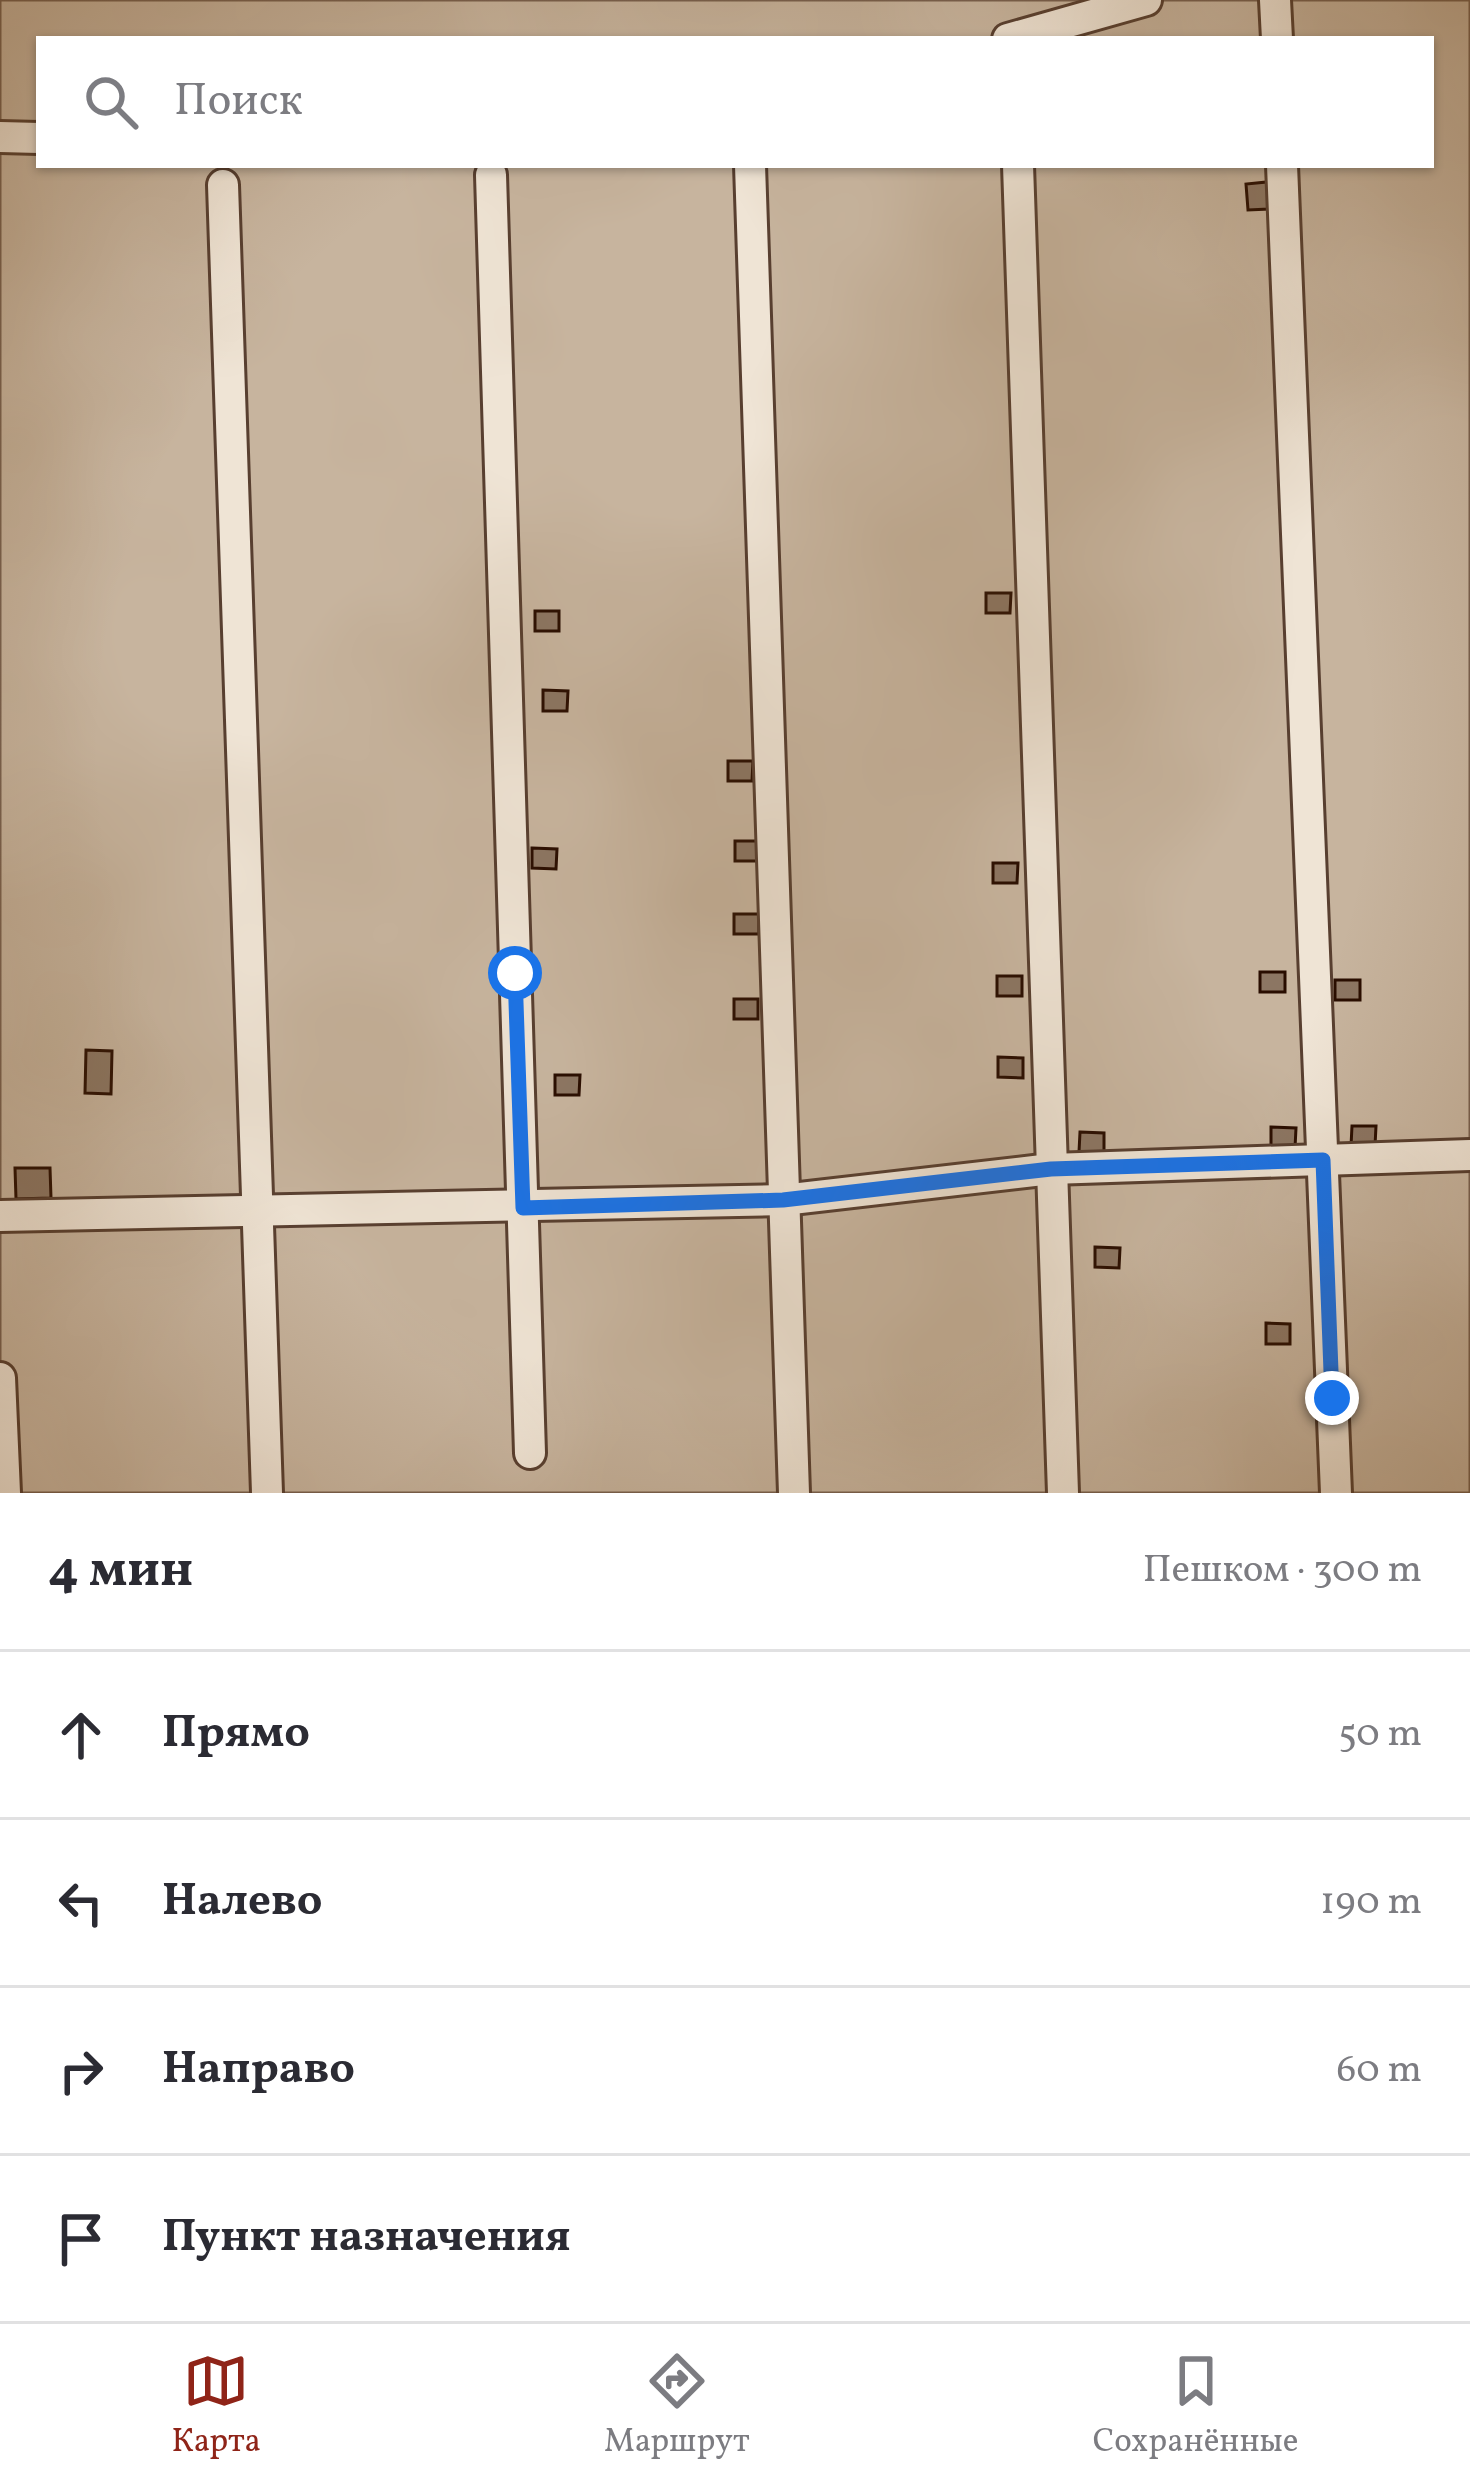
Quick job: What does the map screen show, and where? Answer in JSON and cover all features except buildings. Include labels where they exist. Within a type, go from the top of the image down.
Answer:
[{"type":"lane","points":[[1019,36],[1146,0]]},
{"type":"lane","points":[[1275,0],[1277,36]]},
{"type":"lane","points":[[0,137],[36,138]]},
{"type":"lane","points":[[751,168],[794,1493]]},
{"type":"lane","points":[[1018,168],[1063,1493]]},
{"type":"lane","points":[[1282,168],[1336,1493]]},
{"type":"lane","points":[[491,176],[530,1454]]},
{"type":"lane","points":[[223,185],[267,1493]]},
{"type":"lane","points":[[0,1216],[783,1200],[1051,1169],[1470,1156]]},
{"type":"lane","points":[[0,1378],[5,1493]]},
{"type":"shaded area","points":[[0,0],[1470,0],[1470,1493],[0,1493]]},
{"type":"route","points":[[515,973],[523,1208],[783,1200],[1051,1169],[1323,1160],[1332,1398]]}]
